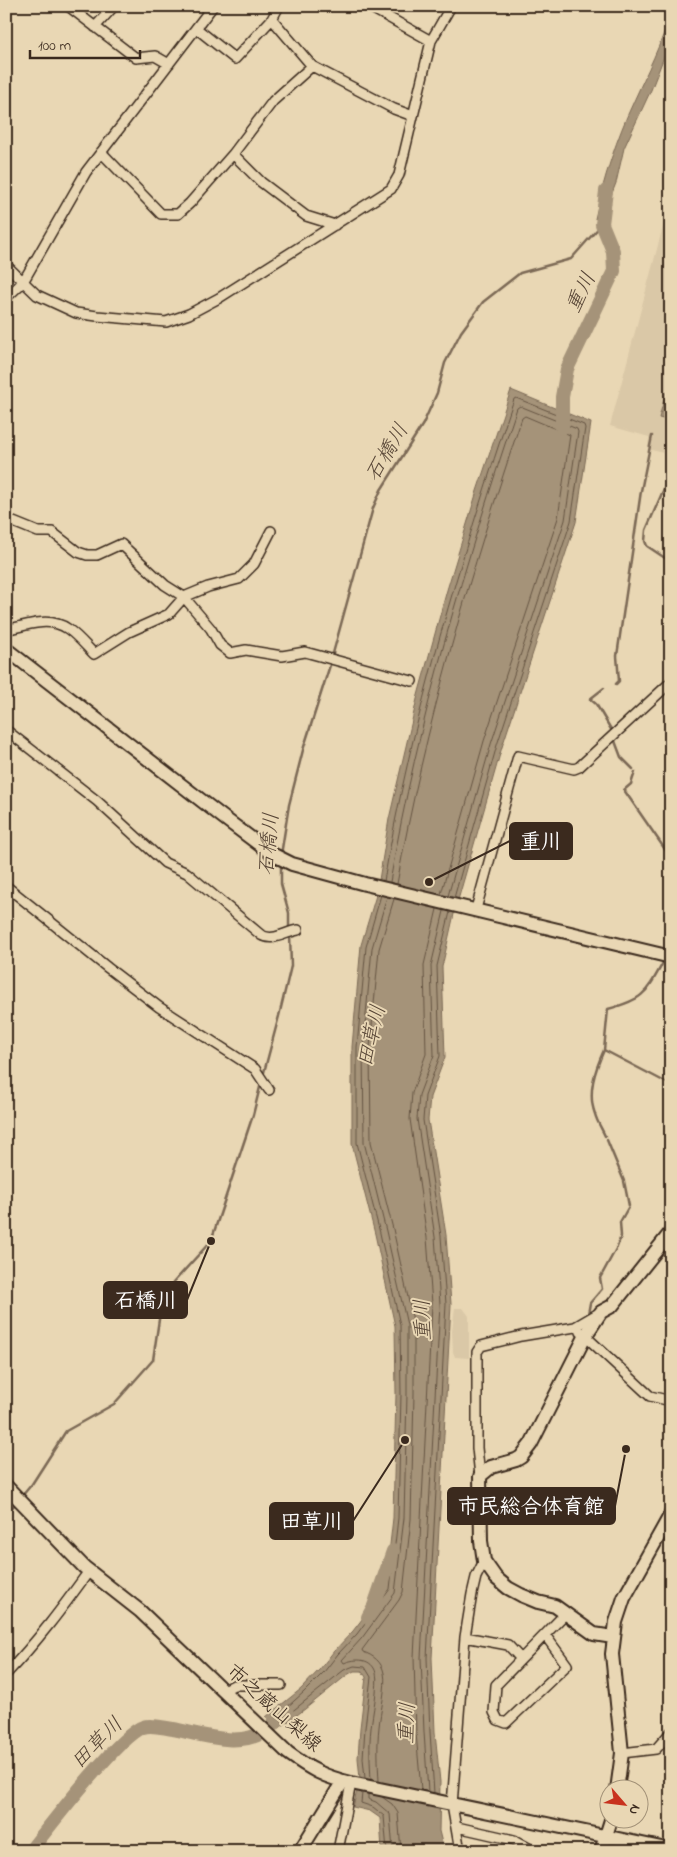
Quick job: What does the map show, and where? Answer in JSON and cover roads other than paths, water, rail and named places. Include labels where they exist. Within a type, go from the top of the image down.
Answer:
[{"type":"street","points":[[68,6],[136,58],[155,56],[169,64]]},
{"type":"street","points":[[95,27],[114,6]]},
{"type":"street","points":[[6,298],[23,282],[86,172],[213,6]]},
{"type":"street","points":[[196,28],[235,59],[272,19],[279,6]]},
{"type":"street","points":[[368,6],[431,41]]},
{"type":"street","points":[[6,265],[37,295],[76,313],[166,322],[189,314],[219,298],[391,189],[396,183],[431,41],[451,6]]},
{"type":"street","points":[[272,19],[312,66],[394,109],[413,116]]},
{"type":"street","points":[[101,152],[162,214],[178,214],[233,154],[273,100],[312,66]]},
{"type":"street","points":[[233,154],[261,182],[306,216],[335,225]]},
{"type":"street","points":[[6,519],[38,532],[52,532],[78,552],[87,555],[97,554],[122,544],[165,585],[184,598],[211,629],[220,645],[230,653],[246,650],[282,656],[305,652],[412,681]]},
{"type":"street","points":[[6,630],[28,624],[50,622],[67,628],[94,654],[129,632],[169,614],[184,598],[208,587],[240,579],[254,564],[270,531]]},
{"type":"street","points":[[6,648],[177,783],[275,856],[292,864],[365,884],[671,957]]},
{"type":"street","points":[[476,909],[518,756],[574,769],[580,767],[671,682]]},
{"type":"street","points":[[6,730],[97,801],[165,863],[186,873],[261,935],[267,938],[274,938],[287,932],[298,930]]},
{"type":"street","points":[[6,886],[158,1007],[255,1069],[269,1090]]},
{"type":"street","points":[[613,1637],[594,1634],[555,1606],[521,1596],[496,1578],[484,1562],[481,1541],[477,1352],[481,1346],[521,1336],[575,1327],[612,1306],[671,1232]]},
{"type":"street","points":[[480,1476],[490,1467],[516,1460],[531,1444],[586,1336],[601,1312]]},
{"type":"street","points":[[575,1327],[650,1396],[671,1401]]},
{"type":"street","name":"市之蔵山梨線","points":[[6,1486],[89,1571],[140,1611],[288,1753],[326,1777],[671,1850]]},
{"type":"street","points":[[618,1780],[622,1753],[613,1667],[613,1637],[618,1612],[624,1598],[671,1514]]},
{"type":"street","points":[[460,1851],[450,1804],[465,1638],[476,1577],[484,1562]]},
{"type":"street","points":[[6,1674],[55,1618],[89,1571]]},
{"type":"street","points":[[545,1635],[567,1665],[506,1723],[498,1720],[494,1712],[496,1685],[566,1613]]},
{"type":"street","points":[[465,1638],[508,1645],[521,1659]]},
{"type":"street","points":[[224,1690],[234,1685],[281,1685]]},
{"type":"street","points":[[622,1753],[656,1749],[671,1732]]},
{"type":"street","points":[[300,1851],[349,1783]]},
{"type":"street","points":[[338,1851],[349,1783]]},
{"type":"street","points":[[456,1826],[514,1840],[534,1851]]},
{"type":"street","points":[[601,1851],[608,1830]]},
{"type":"water","points":[[671,12],[671,39],[651,90],[624,148],[616,183],[609,201],[595,219],[606,174],[616,144],[659,46]]},
{"type":"water","points":[[511,390],[591,423],[576,522],[502,747],[454,914],[442,967],[445,1057],[430,1097],[428,1120],[446,1235],[451,1304],[432,1658],[435,1732],[440,1782],[439,1831],[444,1851],[382,1851],[380,1818],[370,1811],[353,1807],[360,1779],[358,1758],[366,1677],[362,1671],[354,1671],[347,1675],[278,1729],[266,1717],[301,1689],[320,1669],[353,1631],[385,1589],[393,1518],[396,1394],[395,1326],[375,1234],[352,1144],[352,1047],[361,945],[377,892],[389,819],[417,699],[477,491]]},
{"type":"water","points":[[666,392],[671,394],[671,421],[659,418]]},
{"type":"waterway","name":"重川","points":[[562,428],[562,397],[567,369],[614,271],[613,251],[602,224],[606,191]]},
{"type":"waterway","name":"石橋川","points":[[332,657],[373,508],[381,490],[423,424],[437,393],[445,363],[461,332],[483,302],[520,273],[571,259],[602,224]]},
{"type":"waterway","points":[[616,684],[619,681],[617,656],[641,491],[652,436]]},
{"type":"waterway","points":[[671,478],[666,484],[646,530],[645,541],[647,546],[671,562]]},
{"type":"waterway","name":"石橋川","points":[[281,855],[289,805],[303,750],[331,662]]},
{"type":"waterway","points":[[604,688],[590,699],[596,704],[612,731]]},
{"type":"waterway","points":[[615,741],[621,757],[633,769]]},
{"type":"waterway","points":[[635,772],[631,784],[624,790],[671,858]]},
{"type":"waterway","name":"石橋川","points":[[281,863],[281,884],[289,913],[289,929]]},
{"type":"waterway","name":"石橋川","points":[[263,1076],[291,966],[290,934]]},
{"type":"waterway","points":[[668,951],[671,944]]},
{"type":"waterway","points":[[664,961],[653,981],[643,993],[630,1002],[608,1009],[604,1050],[671,1085]]},
{"type":"waterway","points":[[604,1050],[595,1074],[592,1098],[596,1117],[605,1136]]},
{"type":"waterway","name":"石橋川","points":[[22,1496],[32,1484],[66,1431],[114,1404],[153,1360],[161,1306],[172,1284],[211,1241],[253,1115],[261,1083]]},
{"type":"waterway","points":[[588,1314],[590,1303],[602,1289],[600,1278],[617,1247],[621,1236],[620,1222],[629,1206],[624,1181],[607,1140]]},
{"type":"waterway","name":"石橋川","points":[[6,1514],[17,1502]]},
{"type":"waterway","name":"田草川","points":[[368,1617],[374,1606],[393,1551]]},
{"type":"waterway","name":"田草川","points":[[30,1851],[102,1763],[133,1733],[143,1727],[150,1726],[219,1738],[242,1739],[253,1737],[263,1732],[287,1713]]},
{"type":"place","name":"重川","points":[[429,882]]},
{"type":"place","name":"石橋川","points":[[211,1241]]},
{"type":"place","name":"田草川","points":[[405,1440]]},
{"type":"place","name":"市民総合体育館","points":[[626,1449]]}]
